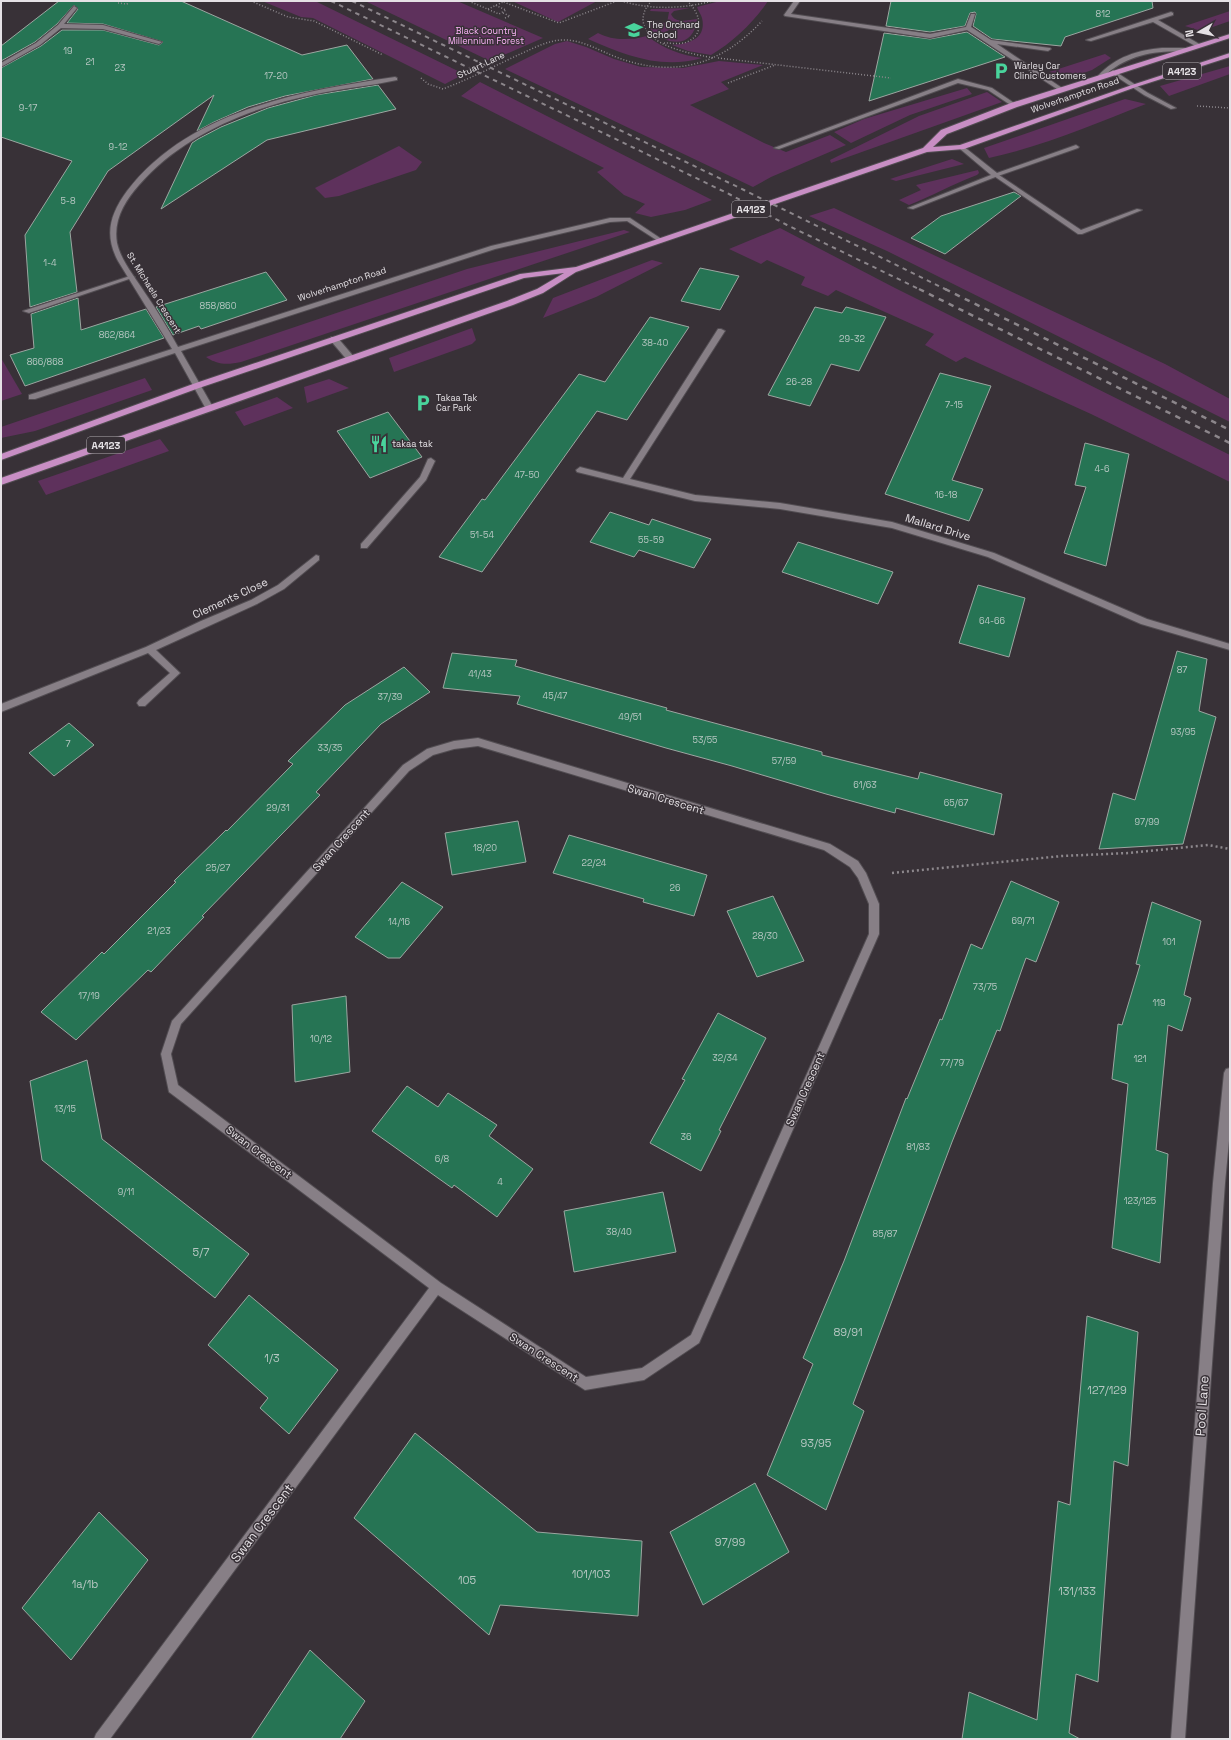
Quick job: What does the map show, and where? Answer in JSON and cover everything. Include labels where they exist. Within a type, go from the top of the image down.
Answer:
[{"type":"highway","name":"Wolverhampton Road","points":[[926,150],[944,132],[1014,105],[1100,76],[1230,36]]},
{"type":"highway","name":"Wolverhampton Road","points":[[1,482],[540,291],[577,269],[660,240],[926,150],[961,147],[1134,86],[1230,55]]},
{"type":"highway","name":"Wolverhampton Road","points":[[1,457],[196,386],[523,276],[577,269]]},
{"type":"street","points":[[796,1],[787,15],[930,36],[968,28],[1062,90]]},
{"type":"street","points":[[1,64],[38,44],[60,26],[74,8]]},
{"type":"street","points":[[1089,40],[1171,14]]},
{"type":"street","points":[[968,28],[973,15]]},
{"type":"street","points":[[1154,20],[1199,46]]},
{"type":"street","points":[[60,26],[103,27],[159,42]]},
{"type":"street","points":[[989,42],[1048,49]]},
{"type":"street","name":"Wolverhampton Road","points":[[1100,76],[1118,62],[1147,51],[1165,48],[1186,50]]},
{"type":"street","points":[[1113,72],[1134,86],[1173,108]]},
{"type":"street","name":"St. Michaels Crescent","points":[[210,409],[132,277],[120,261],[112,235],[114,218],[125,199],[139,181],[157,163],[178,147],[222,121],[250,109],[318,90],[395,79]]},
{"type":"street","name":"Wolverhampton Road","points":[[777,148],[958,81],[990,89],[1014,105]]},
{"type":"street","points":[[961,147],[996,175],[1080,233],[1139,210]]},
{"type":"street","points":[[911,208],[996,175],[1076,147]]},
{"type":"street","name":"Wolverhampton Road","points":[[32,397],[493,247],[610,220],[628,219],[660,240]]},
{"type":"street","points":[[27,311],[132,277]]},
{"type":"street","points":[[625,481],[721,331]]},
{"type":"street","points":[[334,339],[350,359]]},
{"type":"street","points":[[364,546],[423,478],[431,461]]},
{"type":"street","name":"Mallard Drive","points":[[580,470],[695,498],[780,506],[892,525],[991,555],[1144,622],[1230,647]]},
{"type":"street","name":"Clements Close","points":[[1,708],[149,649],[265,597],[281,587],[316,558]]},
{"type":"street","points":[[142,703],[176,673],[149,649]]},
{"type":"street","name":"Swan Crescent","points":[[478,742],[827,848],[854,864],[862,876],[874,904],[874,934],[695,1339],[644,1374],[585,1384],[437,1287],[174,1088],[166,1054],[177,1021],[406,768],[430,752],[454,745],[478,742]]},
{"type":"street","name":"Pool Lane","points":[[1178,1739],[1219,1183],[1230,1073]]},
{"type":"street","name":"Swan Crescent","points":[[102,1739],[437,1287]]},
{"type":"path","points":[[251,1],[288,17],[314,21],[388,58]]},
{"type":"path","points":[[473,1],[471,2],[499,14],[503,12],[510,16],[505,18]]},
{"type":"path","points":[[488,9],[503,1],[560,23],[617,1]]},
{"type":"path","points":[[621,1],[647,6],[692,5],[712,1]]},
{"type":"path","points":[[652,1],[645,9],[643,25],[650,34],[664,43],[686,53],[715,58]]},
{"type":"path","points":[[664,43],[691,41],[697,34],[700,24],[692,5],[687,1]]},
{"type":"path","points":[[496,5],[506,10],[503,12]]},
{"type":"path","points":[[718,58],[750,35],[765,18]]},
{"type":"path","name":"Stuart Lane","points":[[418,76],[428,84],[443,89],[536,48],[560,40],[584,43],[637,63],[662,67],[685,66],[718,58],[893,78]]},
{"type":"path","points":[[728,83],[776,65]]},
{"type":"path","points":[[1190,105],[1230,108]]},
{"type":"path","points":[[862,876],[1062,856],[1129,853],[1208,845],[1230,849]]},
{"type":"green space","points":[[262,1],[315,1],[464,74],[445,84],[313,18],[301,17]]},
{"type":"green space","name":"Black Country Millennium Forest","points":[[365,1],[457,1],[543,38],[490,61]]},
{"type":"green space","points":[[512,1],[597,1],[558,22]]},
{"type":"green space","points":[[720,1],[768,1],[742,31],[711,55],[688,51],[672,45],[690,42],[699,36],[703,25],[702,17],[697,7]]},
{"type":"green space","points":[[690,8],[674,11],[671,14],[675,19],[679,20],[697,19],[693,32],[686,40],[675,42],[662,38],[678,32],[671,29],[658,36],[651,30],[648,22],[667,23],[669,12],[650,11],[651,9]]},
{"type":"green space","points":[[1230,11],[1230,21],[1201,31],[1185,26]]},
{"type":"green space","points":[[598,33],[616,39],[647,36],[673,51],[702,58],[672,62],[644,59],[588,39]]},
{"type":"green space","points":[[567,41],[614,59],[641,67],[683,68],[719,61],[763,65],[721,82],[729,89],[690,105],[764,143],[786,152],[830,135],[846,145],[771,177],[753,187],[505,69],[555,44]]},
{"type":"green space","points":[[1105,54],[1111,58],[1092,70],[1072,77],[1049,72]]},
{"type":"green space","points":[[1230,66],[1230,74],[1169,96],[1160,86]]},
{"type":"green space","points":[[480,82],[712,200],[685,210],[651,217],[635,213],[645,204],[624,195],[597,172],[604,168],[461,96]]},
{"type":"green space","points":[[967,88],[972,94],[910,115],[851,143],[834,132],[864,119]]},
{"type":"green space","points":[[987,92],[1002,102],[831,163],[830,160],[919,116]]},
{"type":"green space","points":[[1125,99],[1146,104],[1069,134],[1009,153],[989,158],[984,148]]},
{"type":"green space","points":[[399,146],[422,162],[416,170],[339,196],[325,198],[315,188]]},
{"type":"green space","points":[[952,159],[964,164],[896,181],[890,179]]},
{"type":"green space","points":[[978,170],[979,173],[977,175],[909,205],[899,200],[921,190],[916,185]]},
{"type":"green space","points":[[834,208],[1165,364],[1230,399],[1230,422],[887,251],[809,216]]},
{"type":"green space","points":[[780,228],[895,288],[1230,455],[1230,482],[1091,414],[965,357],[956,362],[925,345],[934,334],[836,290],[828,296],[801,285],[805,277],[767,260],[761,264],[729,249]]},
{"type":"green space","points":[[624,230],[630,232],[241,362],[223,364],[206,357],[467,269]]},
{"type":"green space","points":[[652,260],[663,263],[596,297],[543,318],[553,298]]},
{"type":"green space","points":[[472,328],[476,340],[472,344],[394,372],[389,358]]},
{"type":"green space","points":[[1,358],[22,394],[1,401]]},
{"type":"green space","points":[[145,378],[152,390],[35,431],[1,438],[1,427]]},
{"type":"green space","points":[[329,379],[349,388],[307,403],[304,387]]},
{"type":"green space","points":[[277,397],[293,408],[244,426],[235,412]]},
{"type":"green space","points":[[160,439],[169,451],[46,495],[38,481]]},
{"type":"building","points":[[59,1],[181,1],[302,55],[347,45],[373,79],[285,96],[248,107],[197,131],[214,95],[108,171],[70,232],[77,292],[30,307],[25,235],[72,161],[1,137],[1,68],[41,46],[62,30],[103,30],[159,45],[163,42],[103,24],[67,23],[78,9],[74,5],[57,24],[35,42],[1,61],[1,46]]},
{"type":"building","points":[[891,1],[1152,1],[1153,8],[1065,37],[1061,46],[992,39],[973,26],[976,14],[975,12],[970,13],[965,26],[930,32],[886,26]]},
{"type":"building","points":[[967,32],[1005,57],[869,101],[884,33],[930,39]]},
{"type":"building","points":[[378,85],[396,109],[267,140],[161,209],[192,143],[198,139],[221,127],[268,108],[316,95]]},
{"type":"building","points":[[1014,192],[1021,196],[945,254],[911,238],[941,216]]},
{"type":"building","points":[[700,268],[739,276],[720,310],[681,301]]},
{"type":"building","points":[[266,272],[287,300],[201,329],[199,326],[173,335],[156,307]]},
{"type":"building","points":[[78,298],[81,330],[146,309],[164,338],[25,386],[10,355],[34,348],[31,314]]},
{"type":"building","points":[[815,307],[842,313],[846,307],[886,317],[859,371],[831,364],[810,406],[768,395]]},
{"type":"building","points":[[650,317],[689,327],[627,420],[597,411],[482,572],[439,557],[482,499],[485,500],[579,374],[605,382]]},
{"type":"building","points":[[940,373],[991,386],[952,480],[983,489],[969,521],[885,494]]},
{"type":"building","name":"takaa tak","points":[[388,412],[422,457],[370,478],[337,431]]},
{"type":"building","points":[[1085,443],[1129,454],[1106,566],[1064,553],[1086,487],[1075,485]]},
{"type":"building","points":[[610,512],[649,525],[652,519],[711,539],[694,568],[639,550],[634,557],[590,542]]},
{"type":"building","points":[[798,542],[893,572],[878,604],[782,572]]},
{"type":"building","points":[[978,585],[1025,598],[1009,657],[959,643]]},
{"type":"building","points":[[1177,651],[1207,659],[1199,711],[1216,717],[1183,844],[1099,849],[1113,793],[1135,800]]},
{"type":"building","points":[[452,653],[517,660],[515,666],[667,708],[666,710],[822,752],[822,755],[918,779],[920,772],[1002,794],[994,835],[896,808],[895,813],[666,748],[517,704],[520,696],[443,688]]},
{"type":"building","points":[[404,667],[430,692],[381,724],[316,792],[320,795],[202,916],[204,917],[151,972],[148,970],[76,1040],[41,1012],[102,952],[104,954],[176,882],[174,881],[226,830],[227,831],[293,764],[288,761],[345,705]]},
{"type":"building","points":[[69,723],[94,745],[54,776],[29,753]]},
{"type":"building","points":[[518,821],[526,862],[452,875],[445,833]]},
{"type":"building","points":[[569,835],[707,875],[694,916],[643,902],[644,899],[553,873]]},
{"type":"building","points":[[1011,881],[1059,902],[1036,962],[1026,958],[1000,1031],[997,1030],[952,1142],[853,1404],[864,1411],[826,1510],[767,1475],[813,1364],[803,1358],[844,1261],[906,1098],[907,1099],[940,1019],[942,1020],[971,944],[982,949]]},
{"type":"building","points":[[402,882],[443,907],[400,958],[388,958],[355,937]]},
{"type":"building","points":[[773,896],[804,961],[757,977],[727,911]]},
{"type":"building","points":[[1152,902],[1201,921],[1184,995],[1191,998],[1182,1031],[1168,1025],[1156,1150],[1168,1154],[1160,1263],[1112,1248],[1128,1084],[1112,1079],[1118,1024],[1122,1025],[1140,965],[1136,964]]},
{"type":"building","points":[[346,996],[350,1072],[295,1082],[292,1005]]},
{"type":"building","points":[[718,1013],[766,1038],[719,1130],[721,1131],[701,1171],[650,1143],[685,1080],[682,1079]]},
{"type":"building","points":[[87,1060],[102,1139],[249,1254],[215,1298],[42,1160],[30,1081]]},
{"type":"building","points":[[407,1086],[438,1107],[448,1093],[497,1125],[489,1136],[533,1169],[497,1217],[454,1185],[452,1188],[372,1131]]},
{"type":"building","points":[[663,1192],[676,1252],[574,1272],[564,1211]]},
{"type":"building","points":[[249,1295],[338,1370],[289,1434],[260,1408],[268,1398],[208,1345]]},
{"type":"building","points":[[1087,1316],[1138,1332],[1128,1466],[1114,1461],[1098,1682],[1076,1674],[1069,1733],[1080,1739],[962,1739],[969,1692],[1037,1720],[1058,1501],[1070,1505]]},
{"type":"building","points":[[415,1433],[537,1532],[642,1541],[638,1616],[500,1605],[489,1635],[354,1518]]},
{"type":"building","points":[[755,1483],[789,1552],[703,1605],[670,1532]]},
{"type":"building","points":[[99,1512],[148,1560],[71,1660],[22,1608]]},
{"type":"building","points":[[310,1650],[365,1701],[340,1739],[251,1739]]},
{"type":"railway","points":[[331,1],[729,194],[787,225],[921,290]]},
{"type":"railway","points":[[352,1],[744,190],[947,290]]},
{"type":"railway","points":[[919,289],[1230,443]]},
{"type":"railway","points":[[945,289],[1230,430]]},
{"type":"place","name":"The Orchard School","points":[[634,30]]},
{"type":"place","name":"Warley Car Clinic Customers","points":[[1001,71]]},
{"type":"place","name":"Takaa Tak Car Park","points":[[423,403]]},
{"type":"place","name":"takaa tak","points":[[379,444]]}]
